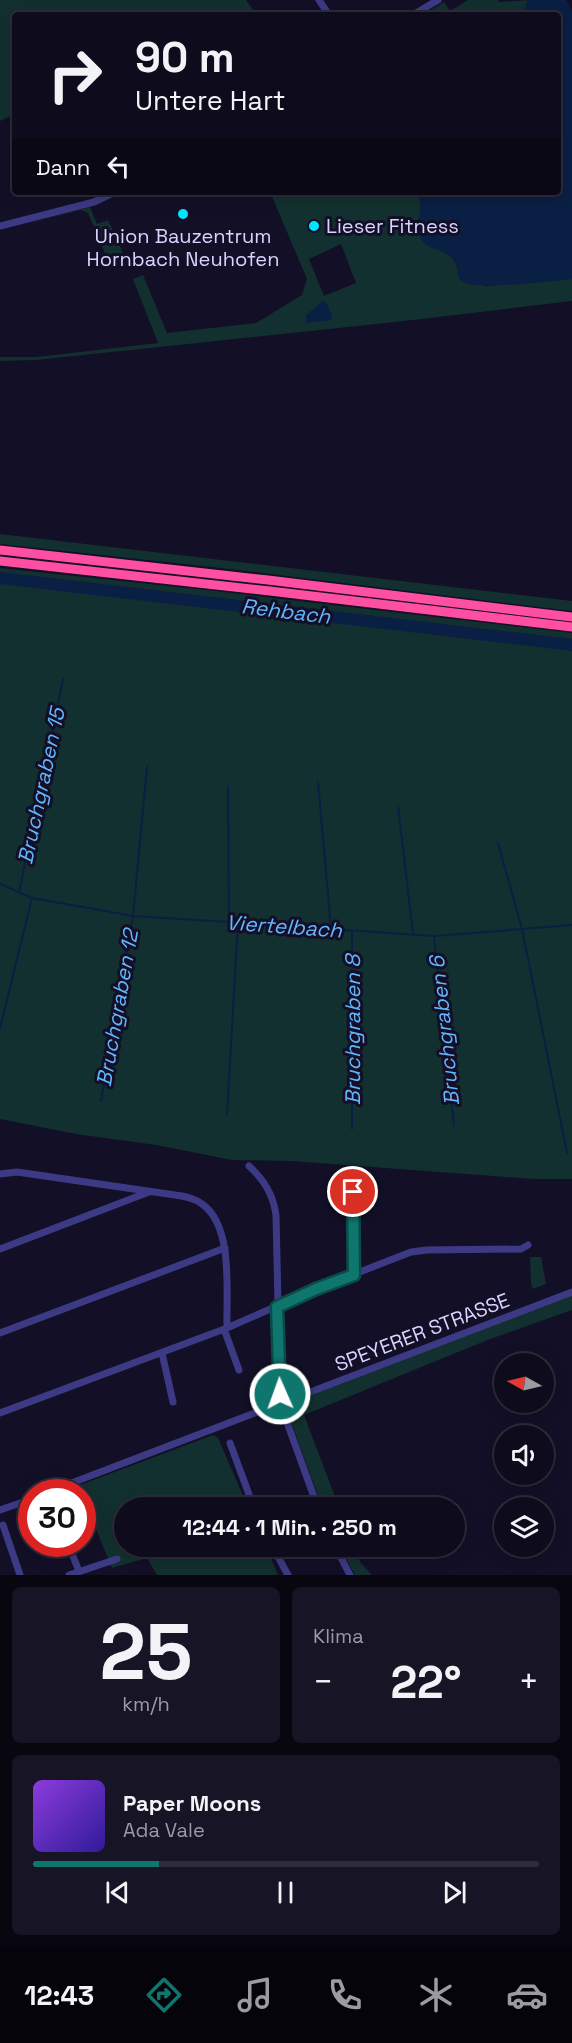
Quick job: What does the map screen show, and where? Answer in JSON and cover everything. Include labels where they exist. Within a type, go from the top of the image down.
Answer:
[{"type":"highway","points":[[0,550],[572,617]]},
{"type":"highway","points":[[0,561],[572,627]]},
{"type":"street","points":[[418,12],[438,0]]},
{"type":"street","points":[[0,226],[94,202],[109,195]]},
{"type":"street","points":[[249,1166],[262,1178],[274,1203],[281,1403],[314,1497]]},
{"type":"street","points":[[0,1174],[17,1172],[185,1197],[202,1204],[216,1220],[225,1248],[226,1328],[239,1370]]},
{"type":"street","points":[[351,1184],[354,1275]]},
{"type":"street","points":[[0,1249],[151,1192]]},
{"type":"street","points":[[0,1413],[226,1328],[316,1289],[411,1252],[521,1249],[528,1245]]},
{"type":"street","points":[[0,1333],[225,1248]]},
{"type":"street","name":"SPEYERER STRASSE","points":[[82,1479],[572,1292]]},
{"type":"street","points":[[162,1353],[173,1402]]},
{"type":"street","points":[[230,1443],[250,1497]]},
{"type":"street","points":[[0,1510],[18,1503]]},
{"type":"street","points":[[3,1525],[20,1575]]},
{"type":"street","points":[[73,1557],[79,1571]]},
{"type":"street","points":[[278,1557],[288,1575]]},
{"type":"street","points":[[341,1557],[350,1575]]},
{"type":"street","points":[[69,1575],[117,1558]]},
{"type":"green space","points":[[0,0],[246,0],[255,12],[12,12],[12,115],[0,121]]},
{"type":"green space","points":[[468,0],[498,0],[499,2],[528,0],[524,12],[427,12],[444,2],[450,11]]},
{"type":"green space","points":[[271,195],[418,195],[421,202],[418,226],[421,236],[426,245],[444,252],[453,259],[458,269],[458,276],[485,286],[572,279],[572,301],[36,360],[0,361],[0,357],[37,357],[158,343],[133,279],[143,275],[167,333],[256,323],[302,295],[307,279]],"holes":[[[341,244],[356,283],[324,296],[309,259]]]},
{"type":"green space","points":[[90,207],[97,224],[108,220],[125,257],[110,265],[88,213],[81,210],[0,231]]},
{"type":"green space","points":[[0,534],[572,601],[572,611],[221,568],[0,544]]},
{"type":"green space","points":[[0,568],[572,633],[572,1179],[534,1179],[291,1161],[232,1160],[0,1119]]},
{"type":"green space","points":[[530,1257],[541,1257],[546,1284],[533,1289],[531,1283]]},
{"type":"green space","points":[[572,1295],[572,1310],[485,1341],[304,1415],[335,1497],[318,1497],[289,1416],[293,1405],[291,1402]]},
{"type":"green space","points":[[213,1435],[218,1438],[244,1497],[114,1497],[114,1557],[270,1557],[278,1575],[157,1575],[147,1558],[112,1568],[96,1529],[96,1479]]},
{"type":"green space","points":[[345,1557],[358,1557],[372,1575],[355,1575]]},
{"type":"water","points":[[528,0],[566,0],[572,11],[572,279],[514,284],[468,284],[459,279],[456,264],[451,257],[422,241],[418,226],[421,210],[418,195],[561,195],[561,12],[524,12]]},
{"type":"water","points":[[323,301],[326,302],[332,316],[331,320],[306,323],[306,315]]},
{"type":"waterway","name":"Rehbach","points":[[0,578],[572,645]]},
{"type":"waterway","name":"Bruchgraben 15","points":[[19,893],[63,679]]},
{"type":"waterway","name":"Bruchgraben 12","points":[[101,1101],[133,916],[147,767]]},
{"type":"waterway","points":[[318,782],[331,928]]},
{"type":"waterway","points":[[228,786],[229,922]]},
{"type":"waterway","points":[[398,806],[413,934]]},
{"type":"waterway","points":[[498,843],[522,929],[567,1153]]},
{"type":"waterway","name":"Viertelbach","points":[[0,884],[32,898],[133,916],[434,936],[572,925]]},
{"type":"waterway","points":[[0,1028],[32,898]]},
{"type":"waterway","points":[[227,1114],[238,923]]},
{"type":"waterway","name":"Bruchgraben 8","points":[[352,931],[352,1129]]},
{"type":"waterway","name":"Bruchgraben 6","points":[[434,936],[454,1126]]},
{"type":"place","name":"Union Bauzentrum Hornbach Neuhofen","points":[[183,214]]},
{"type":"place","name":"Lieser Fitness","points":[[314,226]]},
{"type":"route","points":[[280,1394],[277,1307],[354,1275],[353,1192]]}]
